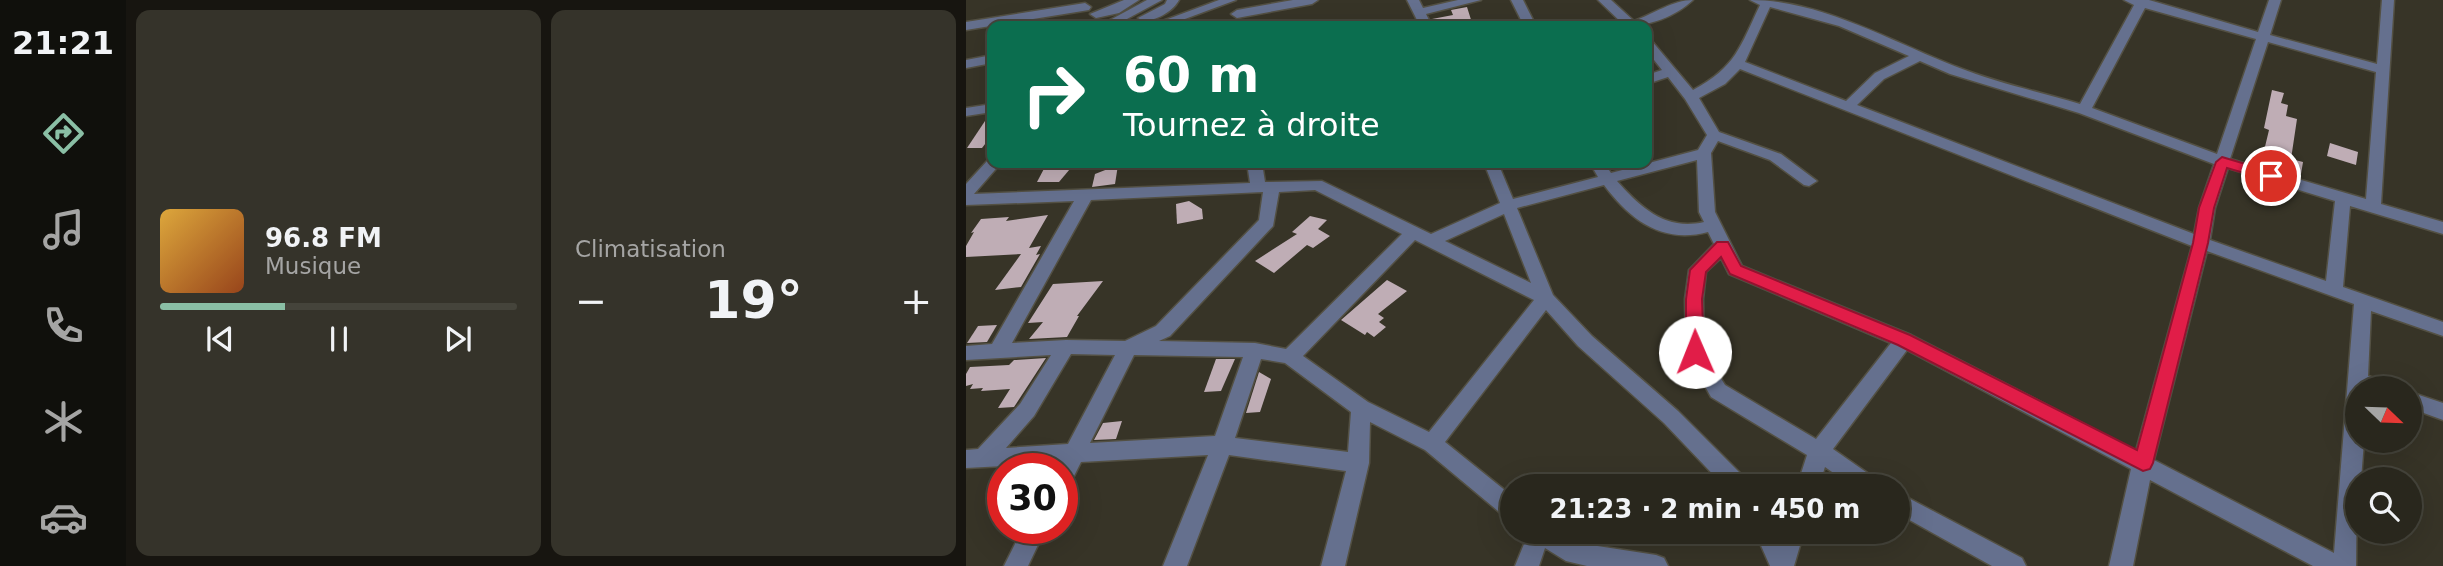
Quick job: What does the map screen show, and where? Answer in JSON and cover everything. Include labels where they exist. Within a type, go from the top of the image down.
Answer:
[{"type":"street","points":[[998,21],[1087,7],[1115,10],[1133,0]]},
{"type":"street","points":[[1116,21],[1156,0]]},
{"type":"street","points":[[1139,21],[1168,7],[1173,0]]},
{"type":"street","points":[[1169,21],[1230,0]]},
{"type":"street","points":[[1236,0],[1238,20],[1312,0]]},
{"type":"street","points":[[1413,0],[1424,21]]},
{"type":"street","points":[[1419,12],[1475,0]]},
{"type":"street","points":[[1517,0],[1528,21]]},
{"type":"street","points":[[1604,0],[1627,21]]},
{"type":"street","points":[[1645,21],[1666,13],[1687,0]]},
{"type":"street","points":[[2121,566],[2143,463],[2201,243],[2207,208],[2275,0]]},
{"type":"street","points":[[2374,208],[2388,0]]},
{"type":"street","points":[[2084,110],[2138,1],[2383,70]]},
{"type":"street","points":[[1691,97],[1720,81],[1738,64],[1761,2],[1843,23],[1955,71],[2084,110],[2222,162],[2443,228]]},
{"type":"street","points":[[1087,7],[1099,21]]},
{"type":"street","points":[[966,26],[987,23]]},
{"type":"street","points":[[1652,49],[1691,97],[1714,135],[1760,147],[1789,164],[1809,181]]},
{"type":"street","points":[[1848,107],[1868,83],[1888,68],[1918,57]]},
{"type":"street","points":[[966,64],[987,60]]},
{"type":"street","points":[[1738,64],[2201,243],[2443,329]]},
{"type":"street","points":[[1652,78],[1671,71]]},
{"type":"street","points":[[966,112],[987,108]]},
{"type":"street","points":[[1714,135],[1704,153],[1707,212],[1735,270],[1904,340],[2336,566]]},
{"type":"street","points":[[1652,167],[1704,153]]},
{"type":"street","points":[[966,194],[989,168]]},
{"type":"street","points":[[1076,452],[1129,347],[1163,331],[1267,222],[1265,186],[1257,168]]},
{"type":"street","points":[[1493,168],[1546,298],[1585,341],[1671,417],[1726,474]]},
{"type":"street","points":[[1599,168],[1605,180],[1653,223],[1684,232],[1713,225]]},
{"type":"street","points":[[1431,241],[1510,205],[1649,168]]},
{"type":"street","points":[[966,200],[1308,184],[1323,187],[1546,298]]},
{"type":"street","points":[[998,351],[1086,194]]},
{"type":"street","points":[[2334,291],[2343,199]]},
{"type":"street","points":[[1290,357],[1413,232]]},
{"type":"street","points":[[1722,246],[1698,270],[1694,299],[1695,352],[1717,391],[1819,451],[1851,474]]},
{"type":"street","points":[[1432,444],[1546,298]]},
{"type":"street","points":[[2358,376],[2363,301]]},
{"type":"street","points":[[1812,474],[1819,451],[1904,340]]},
{"type":"street","points":[[975,458],[1027,410],[1066,347]]},
{"type":"street","points":[[966,353],[1066,347],[1129,347],[1255,350],[1290,357],[1361,408],[1432,444],[1500,499]]},
{"type":"street","points":[[1175,566],[1255,350]]},
{"type":"street","points":[[2422,404],[2443,412]]},
{"type":"street","points":[[1333,566],[1358,463],[1361,408]]},
{"type":"street","points":[[975,458],[1222,445],[1358,463]]},
{"type":"street","points":[[2344,566],[2353,453]]},
{"type":"street","points":[[1910,509],[2014,566]]},
{"type":"street","points":[[1016,566],[1027,544]]},
{"type":"street","points":[[1527,566],[1535,544]]},
{"type":"street","points":[[1559,544],[1574,553],[1656,566]]},
{"type":"street","points":[[1772,544],[1782,566],[1789,544]]},
{"type":"building","points":[[1467,7],[1471,21],[1433,21],[1432,19],[1453,15],[1451,10]]},
{"type":"building","points":[[2272,90],[2284,93],[2281,103],[2288,105],[2286,116],[2297,119],[2291,159],[2303,162],[2301,174],[2269,165],[2271,157],[2263,155],[2269,130],[2264,128]]},
{"type":"building","points":[[987,118],[987,142],[982,148],[967,148]]},
{"type":"building","points":[[2330,143],[2358,152],[2356,165],[2327,156]]},
{"type":"building","points":[[1044,168],[1071,168],[1059,182],[1037,182]]},
{"type":"building","points":[[1118,168],[1115,184],[1092,187],[1095,174]]},
{"type":"building","points":[[1189,201],[1202,209],[1203,219],[1177,224],[1176,204]]},
{"type":"building","points":[[1048,215],[1029,248],[1041,246],[1036,255],[1040,254],[1021,287],[995,290],[1021,254],[966,257],[966,246],[974,232],[971,233],[981,219],[1009,217],[1006,221]]},
{"type":"building","points":[[1310,216],[1327,220],[1318,229],[1330,236],[1313,248],[1307,245],[1274,273],[1255,261],[1297,234],[1292,232]]},
{"type":"building","points":[[1387,280],[1407,291],[1378,314],[1384,318],[1379,322],[1386,327],[1374,337],[1367,332],[1365,335],[1341,320]]},
{"type":"building","points":[[1103,281],[1077,316],[1067,337],[1029,339],[1043,322],[1028,323],[1053,284]]},
{"type":"building","points":[[997,325],[987,342],[967,343],[978,326]]},
{"type":"building","points":[[1046,358],[1014,407],[998,408],[1010,389],[981,391],[983,388],[970,389],[973,384],[966,386],[966,374],[970,367],[1009,365],[1014,360]]},
{"type":"building","points":[[1216,359],[1235,359],[1221,391],[1204,392]]},
{"type":"building","points":[[1259,372],[1271,379],[1260,412],[1246,413]]},
{"type":"building","points":[[1122,421],[1116,439],[1094,440],[1103,423]]},
{"type":"route","points":[[1695,352],[1694,299],[1698,270],[1722,246],[1735,270],[1904,340],[2143,463],[2180,327],[2207,208],[2222,162],[2271,176]]}]
